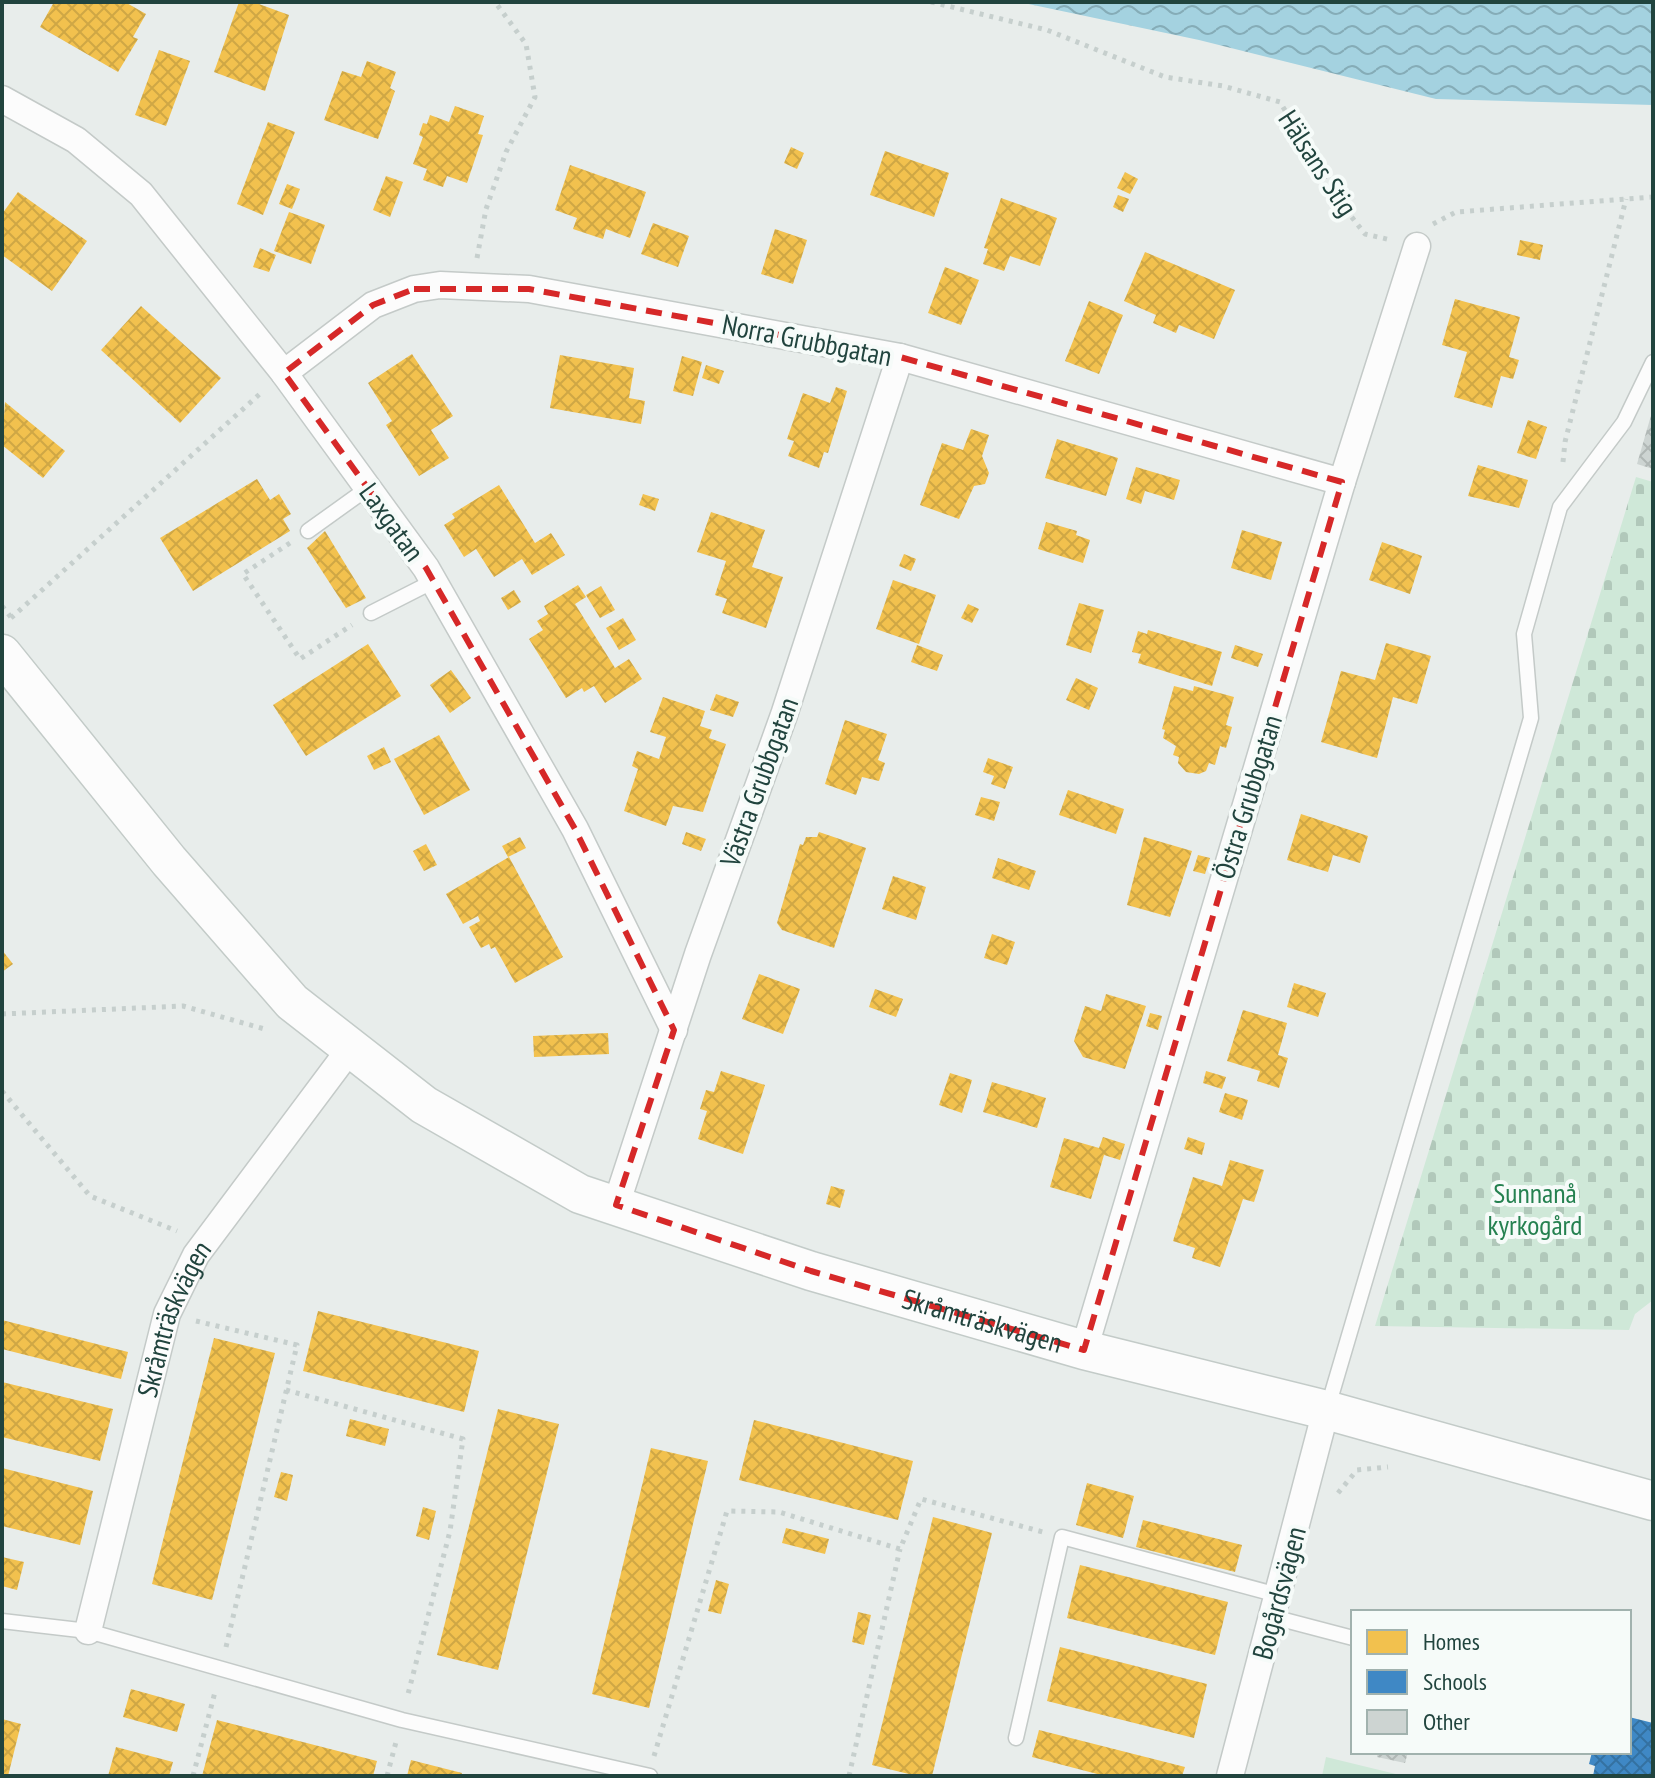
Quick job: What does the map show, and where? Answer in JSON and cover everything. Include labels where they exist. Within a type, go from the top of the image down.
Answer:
[{"type":"main road","name":"Skråmträskvägen","points":[[11,634],[169,861],[292,1002],[424,1105],[580,1194],[811,1271],[1084,1350],[1326,1410],[1653,1501]]},
{"type":"street","name":"Laxgatan","points":[[2,99],[76,140],[141,194],[284,373],[368,488],[434,581],[575,829],[674,1030]]},
{"type":"street","name":"Östra Grubbgatan","points":[[1084,1350],[1342,482],[1417,246]]},
{"type":"street","name":"Norra Grubbgatan","points":[[284,373],[373,305],[414,289],[440,285],[529,289],[900,357],[1342,482]]},
{"type":"street","name":"Västra Grubbgatan","points":[[616,1205],[784,715],[900,357]]},
{"type":"street","name":"Skråmträskvägen","points":[[88,1631],[167,1314],[205,1243],[350,1049]]},
{"type":"street","name":"Bogårdsvägen","points":[[1230,1776],[1326,1410]]},
{"type":"lane","points":[[1326,1410],[1531,718],[1524,634],[1540,569],[1560,507],[1624,422],[1653,362]]},
{"type":"lane","points":[[308,531],[368,488]]},
{"type":"lane","points":[[371,613],[434,581]]},
{"type":"lane","points":[[1016,1738],[1062,1537],[1276,1606],[1351,1637]]},
{"type":"lane","points":[[2,1621],[88,1631],[220,1671],[402,1720],[649,1776]]},
{"type":"path","points":[[477,287],[478,241],[486,209],[506,152],[535,97],[526,44],[495,2]]},
{"type":"path","name":"Hälsans Stig","points":[[931,2],[1047,30],[1165,77],[1223,86],[1280,102],[1343,206],[1365,234],[1417,246]]},
{"type":"path","points":[[1417,246],[1431,225],[1456,212],[1653,197]]},
{"type":"path","points":[[1560,507],[1565,442],[1626,199]]},
{"type":"path","points":[[11,634],[284,373]]},
{"type":"path","points":[[308,531],[243,574],[300,659],[371,613]]},
{"type":"path","points":[[2,606],[11,634]]},
{"type":"path","points":[[2,627],[11,634]]},
{"type":"path","points":[[2,1014],[183,1006],[266,1029],[279,1038]]},
{"type":"path","points":[[2,1091],[90,1196],[205,1243]]},
{"type":"path","points":[[167,1314],[297,1345],[193,1776]]},
{"type":"path","points":[[286,1390],[463,1439],[450,1531],[387,1776]]},
{"type":"path","points":[[849,1776],[900,1549],[921,1499],[1062,1537]]},
{"type":"path","points":[[649,1776],[727,1511],[779,1512],[900,1549]]},
{"type":"highlighted area","points":[[414,289],[529,289],[900,357],[1342,482],[1084,1350],[811,1271],[616,1205],[674,1030],[575,829],[426,568],[284,373],[373,305]]},
{"type":"green space","name":"Sunnanå kyrkogård","points":[[1636,477],[1653,482],[1653,1300],[1635,1314],[1629,1330],[1375,1326]]},
{"type":"green space","points":[[1326,1757],[1404,1776],[1322,1776]]},
{"type":"water","points":[[1019,2],[1653,2],[1653,105],[1436,99],[1199,40]]},
{"type":"building: Homes","points":[[54,2],[125,2],[146,14],[133,37],[138,39],[118,72],[40,27]]},
{"type":"building: Homes","points":[[239,2],[253,2],[289,15],[265,91],[214,72]]},
{"type":"building: Homes","points":[[159,50],[190,61],[166,126],[135,115]]},
{"type":"building: Homes","points":[[367,61],[396,72],[390,88],[395,91],[378,139],[324,120],[342,71],[361,77]]},
{"type":"building: Homes","points":[[455,106],[484,116],[478,134],[483,135],[467,183],[447,176],[443,187],[423,180],[427,169],[413,164],[423,137],[419,135],[423,123],[427,124],[430,115],[449,122]]},
{"type":"building: Homes","points":[[268,122],[295,132],[263,215],[237,204]]},
{"type":"building: Homes","points":[[791,147],[804,153],[797,169],[784,163]]},
{"type":"building: Homes","points":[[885,151],[949,173],[934,217],[870,195]]},
{"type":"building: Homes","points":[[570,165],[646,192],[630,238],[606,229],[603,239],[573,229],[577,218],[555,210]]},
{"type":"building: Homes","points":[[1125,172],[1138,179],[1130,194],[1117,188]]},
{"type":"building: Homes","points":[[386,176],[403,182],[390,217],[373,210]]},
{"type":"building: Homes","points":[[287,184],[300,189],[292,209],[279,204]]},
{"type":"building: Homes","points":[[18,192],[87,241],[52,291],[2,255],[2,214]]},
{"type":"building: Homes","points":[[1118,195],[1129,199],[1123,212],[1113,207]]},
{"type":"building: Homes","points":[[1001,198],[1057,218],[1040,266],[1010,256],[1004,271],[983,264],[988,249],[984,248]]},
{"type":"building: Homes","points":[[289,212],[325,225],[311,264],[274,251]]},
{"type":"building: Homes","points":[[653,223],[689,236],[678,267],[641,254]]},
{"type":"building: Homes","points":[[775,229],[807,240],[793,284],[761,274]]},
{"type":"building: Homes","points":[[1520,240],[1543,245],[1540,260],[1517,255]]},
{"type":"building: Homes","points":[[260,248],[276,255],[269,272],[253,267]]},
{"type":"building: Homes","points":[[1145,252],[1235,290],[1214,339],[1179,325],[1176,333],[1153,323],[1156,315],[1124,301]]},
{"type":"building: Homes","points":[[945,267],[979,280],[961,325],[928,313]]},
{"type":"building: Homes","points":[[1455,299],[1520,317],[1509,357],[1519,360],[1513,379],[1501,376],[1492,408],[1454,397],[1467,352],[1442,345]]},
{"type":"building: Homes","points":[[1089,301],[1123,315],[1099,374],[1065,361]]},
{"type":"building: Homes","points":[[141,306],[221,378],[180,423],[101,350]]},
{"type":"building: Homes","points":[[412,354],[453,416],[431,430],[449,458],[419,476],[386,425],[392,421],[368,383]]},
{"type":"building: Homes","points":[[560,355],[634,368],[629,398],[645,401],[641,424],[550,408]]},
{"type":"building: Homes","points":[[682,356],[702,362],[693,396],[673,391]]},
{"type":"building: Homes","points":[[706,365],[724,371],[719,384],[702,378]]},
{"type":"building: Homes","points":[[836,387],[847,391],[828,453],[824,452],[819,468],[788,456],[794,441],[787,439],[803,393],[830,403]]},
{"type":"building: Homes","points":[[5,402],[65,451],[43,478],[2,445]]},
{"type":"building: Homes","points":[[1528,420],[1547,427],[1536,459],[1517,453]]},
{"type":"building: Homes","points":[[971,429],[989,435],[982,456],[989,473],[985,484],[974,486],[959,519],[920,505],[942,443],[963,450]]},
{"type":"building: Homes","points":[[1057,439],[1118,458],[1106,496],[1045,478]]},
{"type":"building: Homes","points":[[1478,465],[1528,480],[1519,508],[1468,496]]},
{"type":"building: Homes","points":[[1136,467],[1180,480],[1174,500],[1145,491],[1141,504],[1126,499]]},
{"type":"building: Homes","points":[[257,479],[270,500],[279,494],[291,514],[283,519],[290,531],[193,591],[160,538]]},
{"type":"building: Homes","points":[[499,485],[535,543],[551,533],[565,555],[532,575],[522,559],[494,577],[476,549],[464,557],[444,525],[455,518],[452,514]]},
{"type":"building: Homes","points":[[643,494],[659,499],[655,511],[639,505]]},
{"type":"building: Homes","points":[[711,512],[765,530],[752,567],[783,577],[766,628],[722,613],[727,599],[715,595],[726,561],[697,552]]},
{"type":"building: Homes","points":[[1046,522],[1077,531],[1076,535],[1090,540],[1083,563],[1038,549]]},
{"type":"building: Homes","points":[[1242,530],[1282,542],[1271,580],[1231,568]]},
{"type":"building: Homes","points":[[325,531],[366,598],[346,608],[307,548]]},
{"type":"building: Homes","points":[[1382,542],[1422,556],[1410,594],[1369,580]]},
{"type":"building: Homes","points":[[904,554],[916,559],[911,571],[899,566]]},
{"type":"building: Homes","points":[[893,580],[936,595],[919,644],[876,629]]},
{"type":"building: Homes","points":[[578,585],[586,597],[575,604],[615,668],[629,659],[642,679],[605,703],[594,686],[584,692],[582,688],[566,698],[529,639],[543,630],[537,621],[548,614],[544,606]]},
{"type":"building: Homes","points":[[601,586],[615,610],[600,618],[586,595]]},
{"type":"building: Homes","points":[[514,590],[521,602],[508,610],[501,598]]},
{"type":"building: Homes","points":[[1079,603],[1104,610],[1091,653],[1066,645]]},
{"type":"building: Homes","points":[[968,604],[979,609],[972,623],[961,618]]},
{"type":"building: Homes","points":[[623,618],[636,640],[619,650],[606,628]]},
{"type":"building: Homes","points":[[1148,630],[1222,652],[1212,686],[1138,663],[1141,654],[1132,652],[1138,631],[1147,634]]},
{"type":"building: Homes","points":[[1386,643],[1431,656],[1417,704],[1393,697],[1377,758],[1321,742],[1341,671],[1375,680]]},
{"type":"building: Homes","points":[[368,644],[401,696],[306,756],[273,705]]},
{"type":"building: Homes","points":[[917,645],[943,655],[937,671],[911,662]]},
{"type":"building: Homes","points":[[1235,645],[1263,654],[1258,667],[1231,658]]},
{"type":"building: Homes","points":[[451,670],[471,698],[450,713],[430,685]]},
{"type":"building: Homes","points":[[1076,678],[1098,688],[1089,710],[1066,700]]},
{"type":"building: Homes","points":[[1174,686],[1193,691],[1194,686],[1234,697],[1226,725],[1232,727],[1226,748],[1220,746],[1215,765],[1209,763],[1206,771],[1199,774],[1186,772],[1178,763],[1179,757],[1173,755],[1176,746],[1163,738],[1165,730],[1162,729]]},
{"type":"building: Homes","points":[[716,694],[739,702],[733,717],[710,710]]},
{"type":"building: Homes","points":[[663,697],[705,711],[700,726],[712,730],[709,738],[726,744],[703,812],[673,806],[666,826],[624,811],[638,769],[632,766],[637,751],[659,759],[666,737],[650,732]]},
{"type":"building: Homes","points":[[845,720],[887,734],[878,760],[885,763],[879,781],[862,777],[856,795],[825,784]]},
{"type":"building: Homes","points":[[439,735],[470,790],[424,815],[394,759]]},
{"type":"building: Homes","points":[[384,747],[391,762],[374,770],[367,756]]},
{"type":"building: Homes","points":[[988,758],[1013,767],[1005,789],[991,784],[994,776],[983,772]]},
{"type":"building: Homes","points":[[1068,790],[1124,809],[1116,834],[1059,815]]},
{"type":"building: Homes","points":[[981,797],[1000,802],[994,821],[975,815]]},
{"type":"building: Homes","points":[[1301,814],[1368,836],[1360,863],[1333,855],[1328,872],[1287,860]]},
{"type":"building: Homes","points":[[686,832],[706,839],[701,851],[682,844]]},
{"type":"building: Homes","points":[[819,832],[866,848],[834,948],[782,930],[777,923],[800,844],[803,845],[806,837],[817,837]]},
{"type":"building: Homes","points":[[520,837],[526,848],[508,857],[502,846]]},
{"type":"building: Homes","points":[[1144,837],[1192,851],[1170,917],[1127,905]]},
{"type":"building: Homes","points":[[426,844],[437,865],[424,871],[413,851]]},
{"type":"building: Homes","points":[[1198,855],[1210,858],[1205,874],[1193,871]]},
{"type":"building: Homes","points":[[509,857],[563,957],[515,983],[495,947],[491,949],[489,944],[481,948],[469,927],[480,921],[478,916],[463,924],[446,894]]},
{"type":"building: Homes","points":[[998,858],[1036,871],[1029,890],[992,878]]},
{"type":"building: Homes","points":[[893,876],[926,887],[916,920],[882,909]]},
{"type":"building: Homes","points":[[992,934],[1015,942],[1007,965],[984,958]]},
{"type":"building: Homes","points":[[2,950],[13,964],[2,972]]},
{"type":"building: Homes","points":[[759,974],[800,989],[783,1034],[742,1019]]},
{"type":"building: Homes","points":[[1294,983],[1326,993],[1318,1017],[1287,1007]]},
{"type":"building: Homes","points":[[875,989],[903,999],[896,1017],[869,1007]]},
{"type":"building: Homes","points":[[1106,994],[1146,1006],[1125,1069],[1083,1057],[1074,1041],[1085,1006],[1101,1011]]},
{"type":"building: Homes","points":[[1243,1010],[1287,1023],[1278,1055],[1288,1058],[1279,1088],[1257,1081],[1260,1071],[1227,1061]]},
{"type":"building: Homes","points":[[1150,1013],[1162,1016],[1158,1030],[1146,1026]]},
{"type":"building: Homes","points":[[608,1033],[609,1054],[534,1057],[533,1036]]},
{"type":"building: Homes","points":[[721,1071],[765,1085],[743,1154],[698,1139],[707,1111],[700,1109],[706,1090],[714,1092]]},
{"type":"building: Homes","points":[[1206,1071],[1226,1077],[1222,1089],[1203,1083]]},
{"type":"building: Homes","points":[[950,1073],[972,1080],[962,1113],[939,1105]]},
{"type":"building: Homes","points":[[992,1082],[1046,1098],[1037,1128],[983,1112]]},
{"type":"building: Homes","points":[[1225,1093],[1248,1100],[1242,1120],[1219,1112]]},
{"type":"building: Homes","points":[[1103,1137],[1125,1144],[1120,1160],[1104,1155],[1091,1199],[1050,1187],[1064,1138],[1099,1148]]},
{"type":"building: Homes","points":[[1188,1137],[1205,1143],[1202,1155],[1184,1149]]},
{"type":"building: Homes","points":[[1230,1160],[1264,1170],[1254,1202],[1243,1199],[1220,1267],[1192,1258],[1195,1248],[1173,1241],[1193,1177],[1222,1186]]},
{"type":"building: Homes","points":[[831,1186],[845,1190],[840,1208],[826,1204]]},
{"type":"building: Homes","points":[[318,1311],[479,1351],[464,1412],[303,1371]]},
{"type":"building: Homes","points":[[2,1320],[128,1352],[121,1379],[2,1349]]},
{"type":"building: Homes","points":[[214,1338],[275,1353],[212,1600],[152,1584]]},
{"type":"building: Homes","points":[[2,1382],[113,1409],[100,1461],[2,1437]]},
{"type":"building: Homes","points":[[498,1409],[559,1424],[498,1670],[437,1655]]},
{"type":"building: Homes","points":[[350,1419],[389,1429],[385,1446],[346,1436]]},
{"type":"building: Homes","points":[[754,1420],[913,1461],[898,1520],[739,1480]]},
{"type":"building: Homes","points":[[651,1448],[708,1461],[649,1708],[592,1694]]},
{"type":"building: Homes","points":[[2,1468],[93,1491],[80,1545],[2,1526]]},
{"type":"building: Homes","points":[[281,1472],[293,1475],[287,1501],[274,1497]]},
{"type":"building: Homes","points":[[1087,1483],[1134,1496],[1123,1538],[1076,1525]]},
{"type":"building: Homes","points":[[423,1507],[436,1511],[429,1540],[416,1536]]},
{"type":"building: Homes","points":[[933,1517],[992,1533],[932,1776],[917,1776],[872,1765]]},
{"type":"building: Homes","points":[[1143,1520],[1242,1545],[1235,1572],[1136,1547]]},
{"type":"building: Homes","points":[[786,1528],[829,1539],[825,1554],[782,1543]]},
{"type":"building: Homes","points":[[2,1557],[24,1562],[17,1590],[2,1586]]},
{"type":"building: Homes","points":[[1080,1565],[1228,1602],[1215,1655],[1067,1618]]},
{"type":"building: Homes","points":[[716,1580],[729,1584],[721,1614],[708,1611]]},
{"type":"building: Homes","points":[[858,1612],[871,1615],[864,1645],[852,1642]]},
{"type":"building: Homes","points":[[1060,1647],[1207,1684],[1194,1738],[1047,1701]]},
{"type":"building: Homes","points":[[131,1689],[185,1704],[177,1732],[123,1717]]},
{"type":"building: Homes","points":[[2,1719],[21,1724],[8,1776],[2,1776]]},
{"type":"building: Homes","points":[[217,1720],[377,1761],[373,1776],[202,1776]]},
{"type":"building: Homes","points":[[1039,1730],[1185,1767],[1182,1776],[1105,1776],[1032,1757]]},
{"type":"building: Homes","points":[[116,1747],[173,1762],[169,1776],[108,1776]]},
{"type":"building: Homes","points":[[411,1760],[462,1773],[461,1776],[407,1776]]},
{"type":"building: Schools","points":[[1631,1718],[1653,1723],[1653,1776],[1593,1776],[1595,1766],[1589,1764],[1592,1754],[1631,1754]]},
{"type":"building: Other","points":[[1653,412],[1653,469],[1637,464]]},
{"type":"building: Other","points":[[1378,1754],[1407,1754],[1405,1763],[1377,1757]]}]
